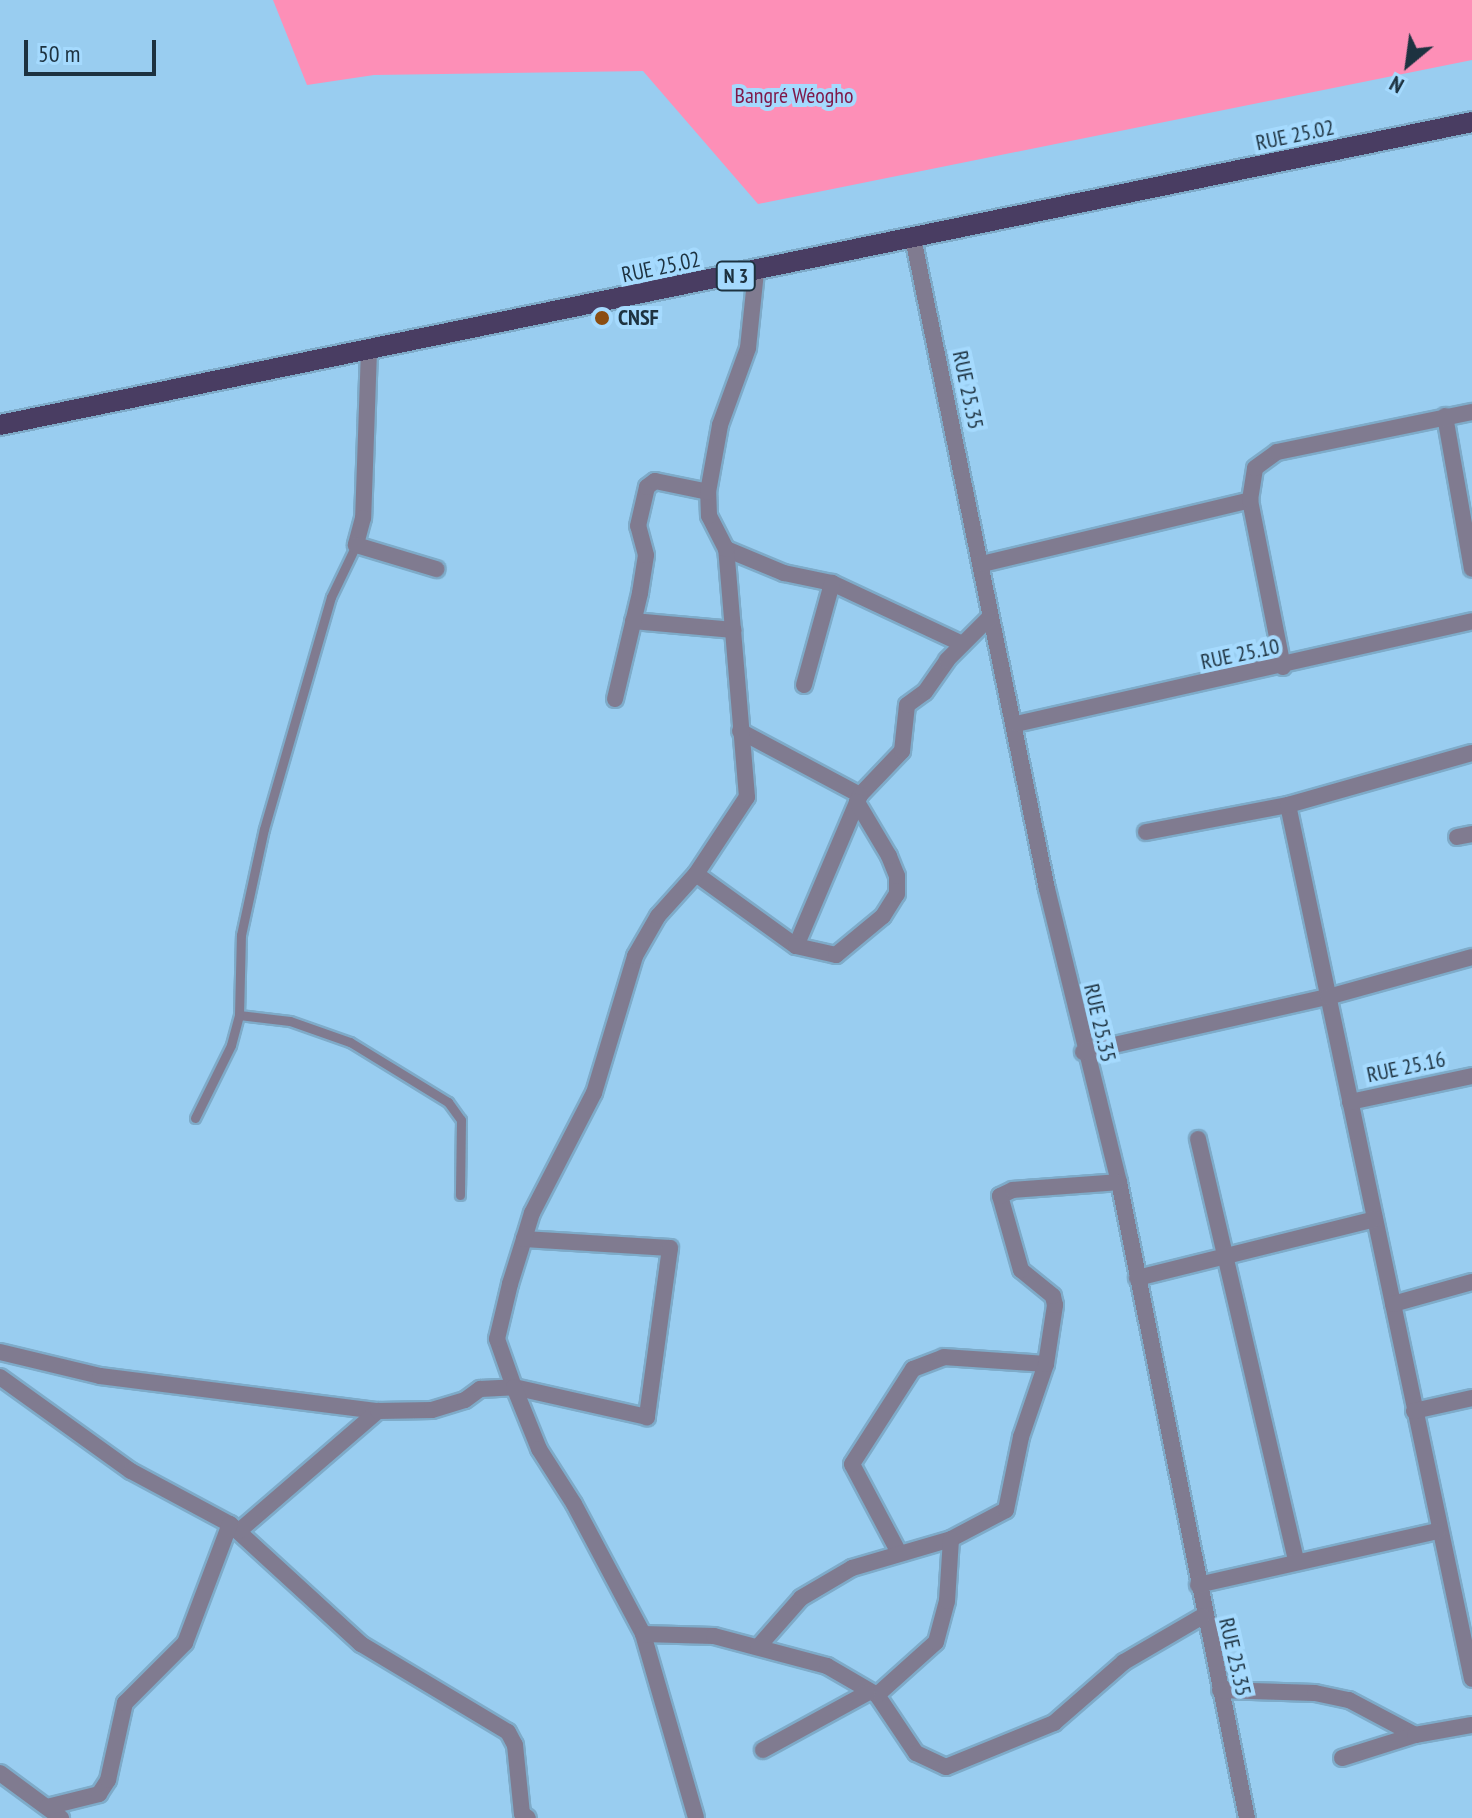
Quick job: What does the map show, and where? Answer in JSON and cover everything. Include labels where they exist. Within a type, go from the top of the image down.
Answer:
[{"type":"main road","name":"RUE 25.02","points":[[0,425],[756,272],[1472,122]]},
{"type":"street","name":"RUE 25.35","points":[[913,238],[982,564],[989,618],[1016,724],[1083,1052],[1119,1182],[1203,1616],[1247,1818]]},
{"type":"street","points":[[696,1818],[643,1634],[574,1504],[539,1449],[497,1339],[524,1239],[545,1183],[594,1093],[635,956],[658,916],[696,874],[747,797],[726,549],[709,516],[708,492],[720,425],[748,348],[756,272]]},
{"type":"street","points":[[369,350],[363,518],[356,545],[436,569]]},
{"type":"street","points":[[1283,667],[1250,500],[1251,475],[1277,452],[1472,412]]},
{"type":"street","points":[[1445,416],[1472,569]]},
{"type":"street","points":[[615,699],[646,555],[638,526],[647,487],[655,481],[708,492]]},
{"type":"street","points":[[982,564],[1250,500]]},
{"type":"street","points":[[726,549],[784,573],[832,583],[962,644]]},
{"type":"street","points":[[804,685],[832,583]]},
{"type":"street","points":[[796,946],[858,798],[902,751],[907,705],[925,692],[962,644],[989,618]]},
{"type":"street","points":[[633,621],[734,630]]},
{"type":"street","name":"RUE 25.10","points":[[1016,724],[1283,667],[1472,621]]},
{"type":"street","points":[[696,874],[796,946],[836,955],[883,916],[897,894],[897,876],[889,856],[858,798],[740,731]]},
{"type":"street","points":[[1146,832],[1288,805],[1472,753]]},
{"type":"street","points":[[1288,805],[1438,1531],[1465,1608],[1472,1679]]},
{"type":"street","points":[[1083,1052],[1328,997],[1472,957]]},
{"type":"street","name":"RUE 25.16","points":[[1350,1102],[1472,1076]]},
{"type":"street","points":[[1198,1139],[1223,1258],[1296,1561]]},
{"type":"street","points":[[758,1647],[801,1598],[852,1568],[898,1551],[951,1539],[1010,1504],[1021,1437],[1046,1364],[1055,1305],[1053,1296],[1021,1270],[1000,1196],[1013,1190],[1119,1182]]},
{"type":"street","points":[[1137,1278],[1375,1219]]},
{"type":"street","points":[[0,1352],[100,1376],[378,1411],[432,1410],[465,1400],[480,1389],[514,1387],[647,1417],[671,1250],[658,1244],[524,1239]]},
{"type":"street","points":[[1393,1304],[1472,1282]]},
{"type":"street","points":[[898,1551],[852,1464],[913,1369],[944,1357],[1046,1364]]},
{"type":"street","points":[[0,1377],[131,1471],[235,1528],[361,1644],[508,1732],[515,1745],[522,1814],[528,1818]]},
{"type":"street","points":[[1414,1411],[1472,1398]]},
{"type":"street","points":[[47,1807],[99,1794],[108,1780],[125,1703],[181,1650],[235,1528],[378,1411]]},
{"type":"street","points":[[1198,1585],[1438,1531]]},
{"type":"street","points":[[763,1750],[872,1694],[936,1642],[947,1601],[951,1539]]},
{"type":"street","points":[[643,1634],[714,1636],[827,1666],[872,1694],[916,1753],[929,1763],[957,1764],[983,1749],[1054,1723],[1124,1662],[1203,1616]]},
{"type":"street","points":[[1220,1690],[1315,1693],[1349,1700],[1415,1735]]},
{"type":"street","points":[[1342,1758],[1415,1735],[1472,1725]]},
{"type":"street","points":[[0,1773],[61,1818]]},
{"type":"lane","points":[[195,1118],[231,1045],[239,1015],[249,889],[331,597],[356,545]]},
{"type":"lane","points":[[239,1015],[290,1021],[350,1042],[448,1102],[461,1120],[460,1195]]},
{"type":"green space","name":"Bangré Wéogho","points":[[273,0],[1472,0],[1472,60],[758,204],[643,71],[374,75],[307,85]]},
{"type":"place","name":"CNSF","points":[[602,318]]}]
